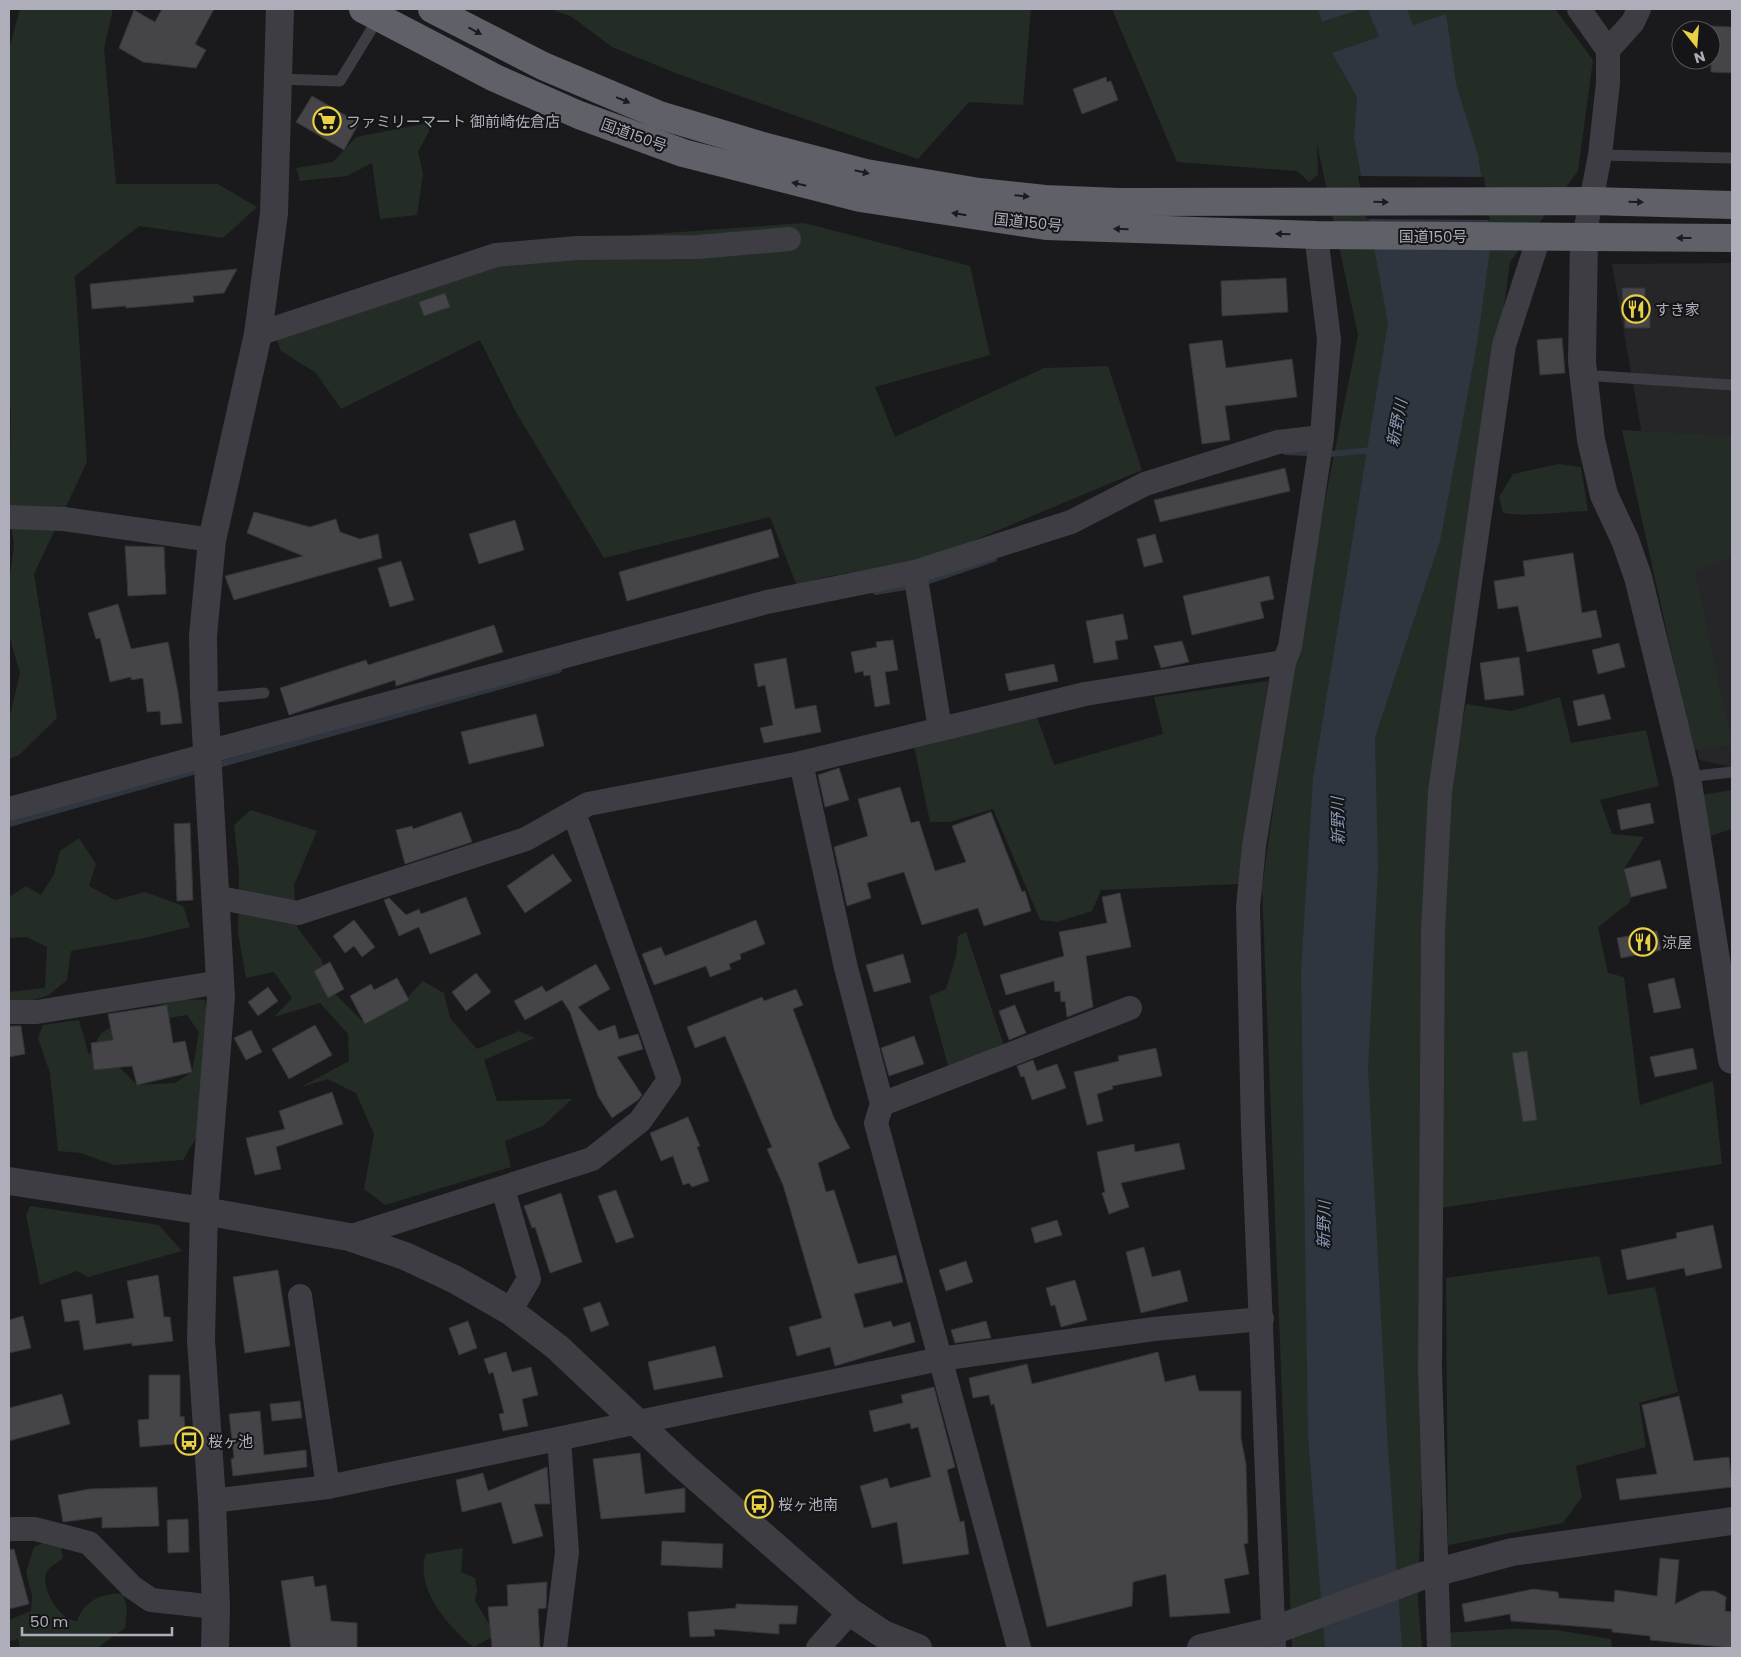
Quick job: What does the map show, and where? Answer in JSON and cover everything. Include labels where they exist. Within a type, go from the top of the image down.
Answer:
[{"type":"highway","name":"国道150号","points":[[432,9],[542,66],[659,115],[760,145],[866,173],[978,192],[1045,199],[1118,202],[1332,201],[1517,203],[1592,201],[1732,205]]},
{"type":"highway","name":"国道150号","points":[[371,13],[495,78],[579,115],[683,153],[860,198],[1046,226],[1324,235],[1732,238]]},
{"type":"street","points":[[215,1648],[216,1607],[212,1501],[201,1340],[204,1211],[216,1069],[220,982],[204,698],[203,636],[212,540],[258,334],[274,213],[280,9]]},
{"type":"street","points":[[1579,9],[1608,50],[1608,83],[1600,154],[1584,237],[1583,375],[1591,440],[1604,495],[1625,540],[1638,577],[1687,777],[1732,1060]]},
{"type":"street","points":[[1608,50],[1633,22],[1639,9]]},
{"type":"street","points":[[1278,1635],[1250,1041],[1248,907],[1254,846],[1284,662],[1290,647],[1322,437],[1329,339],[1324,235]]},
{"type":"street","points":[[1439,1648],[1429,1575],[1433,1516],[1430,1369],[1433,931],[1440,792],[1504,345],[1528,236]]},
{"type":"street","points":[[258,334],[496,255],[577,248],[698,247],[789,239]]},
{"type":"street","points":[[9,809],[766,602],[915,572],[1071,522],[1145,484],[1278,442],[1322,437]]},
{"type":"street","points":[[9,517],[64,519],[212,540]]},
{"type":"street","points":[[915,572],[940,729]]},
{"type":"street","points":[[215,897],[298,913],[526,839],[588,804],[801,763],[1085,694],[1284,662]]},
{"type":"street","points":[[801,763],[846,968],[882,1104],[876,1123],[1018,1648]]},
{"type":"street","points":[[349,1237],[592,1159],[640,1121],[670,1080],[574,813]]},
{"type":"street","points":[[9,1012],[38,1012],[220,982]]},
{"type":"street","points":[[882,1104],[1130,1008]]},
{"type":"street","points":[[9,1182],[204,1211],[349,1237],[405,1256],[456,1280],[510,1311],[556,1347],[680,1463],[850,1612],[883,1634],[918,1648]]},
{"type":"street","points":[[502,1189],[529,1278],[510,1311]]},
{"type":"street","points":[[300,1296],[328,1487]]},
{"type":"street","points":[[212,1501],[328,1487],[940,1360],[1154,1329],[1262,1319]]},
{"type":"street","points":[[555,1648],[567,1552],[559,1439]]},
{"type":"street","points":[[1201,1648],[1278,1635],[1429,1575],[1512,1552],[1732,1521]]},
{"type":"street","points":[[9,1530],[35,1529],[89,1543],[132,1587],[151,1600],[216,1607]]},
{"type":"street","points":[[818,1648],[850,1612]]},
{"type":"lane","points":[[278,79],[340,81],[371,13]]},
{"type":"lane","points":[[1600,154],[1732,158]]},
{"type":"lane","points":[[1583,375],[1732,386]]},
{"type":"lane","points":[[204,698],[264,692]]},
{"type":"lane","points":[[1687,777],[1732,772]]},
{"type":"shaded area","points":[[20,9],[113,9],[104,48],[116,184],[218,184],[257,207],[223,238],[139,226],[75,276],[87,462],[34,574],[57,718],[19,755],[9,759],[9,720],[20,673],[9,635],[9,584],[14,545],[9,509],[11,409],[9,409],[9,49]]},
{"type":"shaded area","points":[[551,9],[1031,9],[1023,105],[969,102],[918,159],[678,74],[612,47],[572,17]]},
{"type":"shaded area","points":[[1112,9],[1318,9],[1322,22],[1362,9],[1555,9],[1593,60],[1578,171],[1510,262],[1490,409],[1454,759],[1466,704],[1511,711],[1560,697],[1571,743],[1646,730],[1659,786],[1600,800],[1612,834],[1644,837],[1624,869],[1631,897],[1629,903],[1598,927],[1608,973],[1624,977],[1640,1105],[1713,1081],[1722,1164],[1441,1208],[1434,1109],[1418,1601],[1422,1648],[1292,1648],[1262,887],[1297,640],[1358,335],[1317,144],[1318,175],[1309,182],[1297,171],[1177,162]]},
{"type":"shaded area","points":[[434,122],[418,152],[423,173],[417,215],[380,219],[372,163],[347,176],[300,181],[296,168],[333,162],[356,137]]},
{"type":"shaded area","points":[[804,223],[970,266],[990,355],[875,387],[895,437],[1044,368],[1108,366],[1142,470],[932,558],[821,578],[797,586],[770,517],[604,558],[517,414],[480,340],[341,409],[316,373],[281,351],[275,335],[450,275],[625,236]]},
{"type":"shaded area","points":[[1732,263],[1732,767],[1699,760],[1612,264]]},
{"type":"shaded area","points":[[1622,430],[1732,436],[1732,556],[1695,572],[1732,745],[1693,750]]},
{"type":"shaded area","points":[[1559,464],[1581,467],[1588,511],[1535,514],[1503,513],[1499,497],[1513,474]]},
{"type":"shaded area","points":[[1268,681],[1239,884],[1101,890],[1092,911],[1057,922],[1040,920],[993,809],[950,822],[930,822],[913,741],[1036,714],[1054,765],[1163,734],[1154,697]]},
{"type":"shaded area","points":[[1732,790],[1732,829],[1710,836],[1701,795]]},
{"type":"shaded area","points":[[251,810],[317,831],[294,885],[297,927],[321,959],[334,993],[365,1024],[407,998],[423,981],[444,993],[450,1018],[477,1049],[519,1031],[535,1038],[484,1060],[497,1101],[572,1099],[543,1126],[505,1141],[511,1167],[385,1205],[364,1189],[374,1134],[356,1093],[328,1079],[301,1087],[349,1061],[348,1034],[320,1003],[274,1017],[292,998],[274,972],[246,978],[238,933],[239,871],[234,825]]},
{"type":"shaded area","points":[[79,838],[96,864],[89,886],[115,900],[145,892],[183,906],[190,927],[145,938],[71,951],[67,980],[49,995],[9,1008],[9,992],[45,988],[47,947],[27,937],[9,938],[9,897],[26,886],[41,895],[54,874],[60,851]]},
{"type":"shaded area","points":[[966,932],[1006,1052],[950,1073],[929,996],[946,989],[956,956],[958,936]]},
{"type":"shaded area","points":[[179,999],[205,1000],[209,1027],[197,1136],[183,1160],[114,1165],[81,1153],[58,1151],[50,1073],[38,1038],[43,1025],[79,1020],[89,1055],[101,1033],[111,1027],[114,1062],[137,1085],[175,1083],[192,1072],[199,1032],[187,1015],[162,1019],[157,1006]]},
{"type":"shaded area","points":[[30,1206],[159,1225],[182,1251],[88,1277],[77,1271],[40,1285],[26,1215]]},
{"type":"shaded area","points":[[1599,1256],[1608,1295],[1655,1287],[1678,1392],[1639,1403],[1646,1447],[1576,1466],[1582,1497],[1563,1523],[1448,1545],[1446,1278]]},
{"type":"shaded area","points":[[45,1542],[60,1543],[63,1558],[48,1569],[45,1578],[46,1586],[48,1594],[58,1609],[71,1620],[77,1621],[84,1608],[101,1596],[123,1594],[127,1608],[125,1628],[97,1648],[20,1648],[18,1639],[9,1641],[9,1620],[31,1611],[32,1596],[26,1572],[34,1547]]},
{"type":"shaded area","points":[[463,1548],[461,1572],[475,1578],[477,1590],[475,1601],[492,1629],[490,1638],[474,1647],[454,1629],[436,1606],[425,1580],[426,1554]]},
{"type":"shaded area","points":[[1512,1629],[1556,1630],[1611,1639],[1612,1648],[1445,1648],[1444,1633]]},
{"type":"water","points":[[1318,9],[1362,9],[1322,22]]},
{"type":"water","points":[[1446,14],[1456,84],[1478,155],[1491,242],[1477,344],[1440,541],[1375,737],[1378,867],[1368,1069],[1387,1432],[1402,1648],[1325,1648],[1308,1436],[1301,970],[1313,779],[1388,323],[1354,137],[1357,97],[1332,53]]},
{"type":"pier","points":[[1358,176],[1484,177],[1490,220],[1366,219]]},
{"type":"building","points":[[162,9],[214,9],[195,44],[206,50],[196,68],[143,62],[119,48],[134,10],[155,22]]},
{"type":"building","points":[[1721,26],[1732,27],[1732,73],[1711,72],[1711,70],[1721,70]]},
{"type":"building","points":[[1106,77],[1107,82],[1111,81],[1118,100],[1082,114],[1073,89]]},
{"type":"building","points":[[312,96],[359,123],[344,150],[296,122]]},
{"type":"building","points":[[237,269],[224,293],[193,296],[194,302],[92,309],[90,284]]},
{"type":"building","points":[[1286,278],[1288,312],[1222,316],[1221,281]]},
{"type":"building","name":"すき家","points":[[1622,288],[1645,288],[1645,306],[1650,306],[1650,328],[1625,328]]},
{"type":"building","points":[[445,293],[450,307],[424,316],[419,302]]},
{"type":"building","points":[[1562,338],[1565,373],[1540,375],[1537,340]]},
{"type":"building","points":[[1222,340],[1226,368],[1292,359],[1297,397],[1225,406],[1230,440],[1202,444],[1189,344]]},
{"type":"building","points":[[1285,468],[1290,491],[1160,522],[1154,500]]},
{"type":"building","points":[[254,512],[310,527],[336,519],[340,532],[360,539],[378,534],[382,558],[234,600],[225,576],[303,556],[247,533]]},
{"type":"building","points":[[515,520],[524,550],[479,564],[469,534]]},
{"type":"building","points":[[771,529],[779,557],[627,601],[619,572]]},
{"type":"building","points":[[1155,534],[1163,562],[1144,567],[1137,539]]},
{"type":"building","points":[[125,546],[164,547],[166,594],[128,596]]},
{"type":"building","points":[[1573,553],[1582,613],[1596,610],[1602,637],[1527,652],[1518,606],[1498,609],[1494,581],[1525,576],[1523,561]]},
{"type":"building","points":[[401,561],[414,600],[390,607],[378,568]]},
{"type":"building","points":[[1269,576],[1274,599],[1260,602],[1264,618],[1192,635],[1183,596]]},
{"type":"building","points":[[118,604],[131,649],[168,642],[182,723],[161,725],[160,711],[147,712],[143,678],[131,680],[131,677],[110,682],[100,638],[96,639],[88,613]]},
{"type":"building","points":[[1123,614],[1128,639],[1115,641],[1118,659],[1094,663],[1086,621]]},
{"type":"building","points":[[494,625],[503,652],[396,686],[395,680],[289,715],[280,688],[366,660],[368,665]]},
{"type":"building","points":[[893,640],[898,670],[885,672],[890,704],[875,707],[870,675],[864,676],[863,671],[855,673],[851,652],[877,647],[876,642]]},
{"type":"building","points":[[1182,641],[1189,662],[1161,668],[1154,646]]},
{"type":"building","points":[[1619,643],[1625,667],[1598,674],[1592,650]]},
{"type":"building","points":[[1519,657],[1524,695],[1485,700],[1480,663]]},
{"type":"building","points":[[786,658],[795,709],[816,705],[821,732],[764,743],[760,728],[773,725],[765,685],[758,687],[754,664]]},
{"type":"building","points":[[1054,664],[1058,681],[1009,691],[1005,674]]},
{"type":"building","points":[[1604,694],[1611,719],[1578,726],[1573,701]]},
{"type":"building","points":[[536,714],[544,746],[469,764],[461,732]]},
{"type":"building","points":[[839,768],[849,800],[825,807],[818,775]]},
{"type":"building","points":[[900,787],[911,823],[919,821],[935,871],[966,862],[952,826],[991,812],[1022,892],[1025,891],[1031,911],[984,926],[978,908],[922,925],[904,872],[867,883],[871,898],[847,906],[834,847],[868,836],[858,799]]},
{"type":"building","points":[[1650,803],[1654,823],[1621,830],[1617,810]]},
{"type":"building","points":[[461,812],[472,842],[405,864],[396,830],[412,826],[413,829]]},
{"type":"building","points":[[190,823],[193,900],[177,901],[174,824]]},
{"type":"building","points":[[553,854],[572,881],[525,913],[507,886]]},
{"type":"building","points":[[1660,860],[1667,888],[1631,897],[1624,869]]},
{"type":"building","points":[[1120,893],[1131,947],[1086,956],[1093,1007],[1067,1017],[1065,1001],[1061,1002],[1060,991],[1055,992],[1054,981],[1006,995],[1000,975],[1064,956],[1059,932],[1107,923],[1102,897]]},
{"type":"building","points":[[466,897],[481,934],[430,954],[419,927],[399,936],[384,900],[389,898],[406,915],[419,909],[421,914]]},
{"type":"building","points":[[354,920],[375,947],[362,957],[354,946],[345,953],[333,936]]},
{"type":"building","points":[[756,920],[765,944],[740,954],[741,959],[729,964],[731,969],[710,977],[706,966],[654,985],[642,954],[661,947],[665,956]]},
{"type":"building","points":[[1657,931],[1661,950],[1621,958],[1617,938]]},
{"type":"building","points":[[903,954],[911,982],[874,992],[866,965]]},
{"type":"building","points":[[330,962],[344,989],[328,998],[314,971]]},
{"type":"building","points":[[596,964],[610,989],[578,1007],[599,1031],[615,1025],[619,1039],[638,1034],[643,1049],[617,1057],[642,1095],[638,1100],[612,1118],[598,1096],[570,1012],[562,1000],[525,1020],[514,1001],[542,986],[546,992]]},
{"type":"building","points":[[476,973],[491,992],[466,1011],[452,992]]},
{"type":"building","points":[[397,978],[409,1000],[365,1024],[350,996],[371,984],[374,990]]},
{"type":"building","points":[[1674,978],[1681,1008],[1654,1013],[1648,984]]},
{"type":"building","points":[[268,987],[278,1001],[258,1016],[248,1002]]},
{"type":"building","points":[[796,989],[803,1005],[793,1009],[834,1118],[850,1148],[818,1163],[826,1192],[834,1190],[858,1264],[896,1255],[903,1282],[854,1294],[864,1328],[891,1321],[893,1327],[910,1322],[915,1342],[835,1366],[830,1347],[797,1356],[789,1327],[822,1318],[783,1185],[767,1149],[772,1147],[725,1036],[695,1048],[687,1027],[762,997],[764,1001]]},
{"type":"building","points":[[167,1005],[173,1043],[185,1041],[192,1072],[137,1085],[132,1066],[94,1070],[91,1043],[113,1040],[108,1014]]},
{"type":"building","points":[[1015,1005],[1026,1033],[1009,1040],[999,1011]]},
{"type":"building","points":[[315,1025],[332,1055],[289,1079],[272,1049]]},
{"type":"building","points":[[9,1026],[21,1026],[25,1054],[9,1057]]},
{"type":"building","points":[[251,1030],[262,1052],[246,1060],[234,1038]]},
{"type":"building","points":[[914,1036],[924,1064],[889,1076],[881,1048]]},
{"type":"building","points":[[1156,1048],[1162,1076],[1112,1086],[1113,1089],[1097,1094],[1103,1121],[1087,1125],[1074,1072],[1119,1061],[1118,1056]]},
{"type":"building","points":[[1693,1048],[1697,1069],[1655,1077],[1650,1057]]},
{"type":"building","points":[[1527,1051],[1537,1120],[1523,1122],[1512,1053]]},
{"type":"building","points":[[1033,1060],[1037,1071],[1057,1064],[1066,1088],[1032,1100],[1024,1076],[1021,1077],[1017,1066]]},
{"type":"building","points":[[332,1092],[343,1124],[276,1147],[281,1169],[255,1175],[246,1138],[285,1129],[279,1111]]},
{"type":"building","points":[[688,1117],[700,1146],[697,1147],[709,1181],[692,1187],[689,1183],[683,1185],[673,1156],[661,1161],[650,1133]]},
{"type":"building","points":[[1179,1143],[1185,1169],[1121,1183],[1129,1207],[1109,1214],[1102,1193],[1105,1192],[1097,1152],[1134,1144],[1135,1152]]},
{"type":"building","points":[[616,1190],[634,1237],[616,1243],[598,1196]]},
{"type":"building","points":[[561,1193],[582,1262],[550,1273],[535,1227],[532,1228],[524,1206]]},
{"type":"building","points":[[1057,1220],[1062,1235],[1035,1243],[1031,1228]]},
{"type":"building","points":[[1713,1225],[1722,1268],[1686,1276],[1684,1268],[1627,1280],[1621,1250],[1677,1238],[1676,1233]]},
{"type":"building","points":[[1144,1247],[1152,1277],[1180,1270],[1188,1301],[1141,1313],[1126,1252]]},
{"type":"building","points":[[966,1261],[973,1282],[946,1291],[939,1270]]},
{"type":"building","points":[[278,1270],[290,1346],[245,1353],[233,1277]]},
{"type":"building","points":[[158,1275],[164,1317],[170,1317],[173,1341],[132,1346],[132,1343],[84,1350],[79,1320],[65,1322],[61,1300],[92,1294],[96,1324],[134,1318],[127,1281]]},
{"type":"building","points":[[1075,1280],[1087,1320],[1061,1327],[1055,1305],[1051,1306],[1046,1288]]},
{"type":"building","points":[[600,1302],[609,1325],[591,1332],[583,1308]]},
{"type":"building","points":[[23,1316],[31,1348],[9,1353],[9,1320]]},
{"type":"building","points":[[468,1321],[477,1348],[459,1355],[449,1328]]},
{"type":"building","points":[[986,1321],[991,1338],[955,1343],[951,1330]]},
{"type":"building","points":[[715,1346],[723,1377],[654,1390],[648,1362]]},
{"type":"building","points":[[506,1352],[512,1372],[531,1367],[538,1395],[522,1399],[528,1426],[503,1431],[499,1414],[504,1413],[493,1372],[489,1374],[484,1359]]},
{"type":"building","points":[[1158,1352],[1165,1382],[1195,1375],[1199,1391],[1241,1391],[1241,1438],[1246,1464],[1248,1543],[1244,1544],[1249,1574],[1224,1579],[1230,1613],[1170,1617],[1166,1574],[1133,1582],[1132,1606],[1047,1627],[994,1404],[991,1405],[989,1395],[973,1398],[969,1378],[1027,1364],[1032,1384]]},
{"type":"building","points":[[149,1375],[180,1375],[180,1417],[184,1416],[186,1443],[140,1447],[138,1420],[149,1419]]},
{"type":"building","points":[[934,1387],[955,1467],[947,1470],[960,1522],[964,1521],[969,1554],[903,1564],[897,1522],[872,1528],[860,1486],[887,1478],[890,1488],[931,1477],[918,1427],[911,1429],[910,1423],[874,1432],[869,1411],[903,1403],[901,1395]]},
{"type":"building","points":[[62,1394],[70,1424],[9,1441],[9,1408]]},
{"type":"building","points":[[1679,1396],[1694,1461],[1729,1457],[1732,1487],[1620,1500],[1616,1479],[1657,1474],[1642,1405]]},
{"type":"building","points":[[300,1401],[302,1418],[272,1421],[270,1404]]},
{"type":"building","points":[[260,1411],[264,1455],[306,1450],[307,1467],[233,1476],[231,1459],[234,1458],[229,1414]]},
{"type":"building","points":[[640,1453],[645,1494],[685,1488],[685,1512],[601,1519],[593,1459]]},
{"type":"building","points":[[547,1467],[550,1504],[534,1504],[543,1536],[513,1544],[501,1502],[462,1512],[456,1480],[483,1473],[488,1491]]},
{"type":"building","points":[[157,1487],[159,1526],[102,1528],[102,1517],[63,1522],[58,1495],[89,1489]]},
{"type":"building","points":[[188,1519],[189,1552],[168,1553],[167,1520]]},
{"type":"building","points":[[662,1541],[723,1544],[722,1568],[661,1565]]},
{"type":"building","points":[[14,1549],[29,1604],[9,1609],[9,1550]]},
{"type":"building","points":[[1660,1558],[1679,1560],[1675,1604],[1701,1591],[1715,1591],[1726,1597],[1725,1611],[1732,1612],[1732,1648],[1650,1640],[1650,1636],[1612,1632],[1612,1629],[1511,1621],[1510,1614],[1465,1622],[1462,1604],[1533,1589],[1558,1592],[1559,1598],[1614,1602],[1615,1590],[1657,1596]]},
{"type":"building","points":[[313,1576],[315,1587],[326,1585],[331,1621],[357,1623],[357,1648],[291,1648],[281,1581]]},
{"type":"building","points":[[547,1582],[546,1608],[538,1609],[540,1648],[492,1648],[488,1607],[508,1606],[507,1585]]},
{"type":"building","points":[[736,1604],[798,1606],[796,1624],[779,1624],[779,1634],[714,1629],[715,1636],[690,1637],[688,1612],[736,1608]]},
{"type":"waterway","name":"新野川","points":[[1387,9],[1416,77]]},
{"type":"waterway","points":[[1286,452],[1330,454],[1373,450]]},
{"type":"waterway","points":[[876,592],[917,585],[994,559]]},
{"type":"waterway","points":[[214,766],[559,670]]},
{"type":"waterway","points":[[9,824],[203,769]]},
{"type":"place","name":"ファミリーマート 御前崎佐倉店","points":[[327,121]]},
{"type":"place","name":"すき家","points":[[1636,309]]},
{"type":"place","name":"涼屋","points":[[1643,942]]},
{"type":"place","name":"桜ヶ池","points":[[189,1441]]},
{"type":"place","name":"桜ヶ池南","points":[[759,1504]]}]
